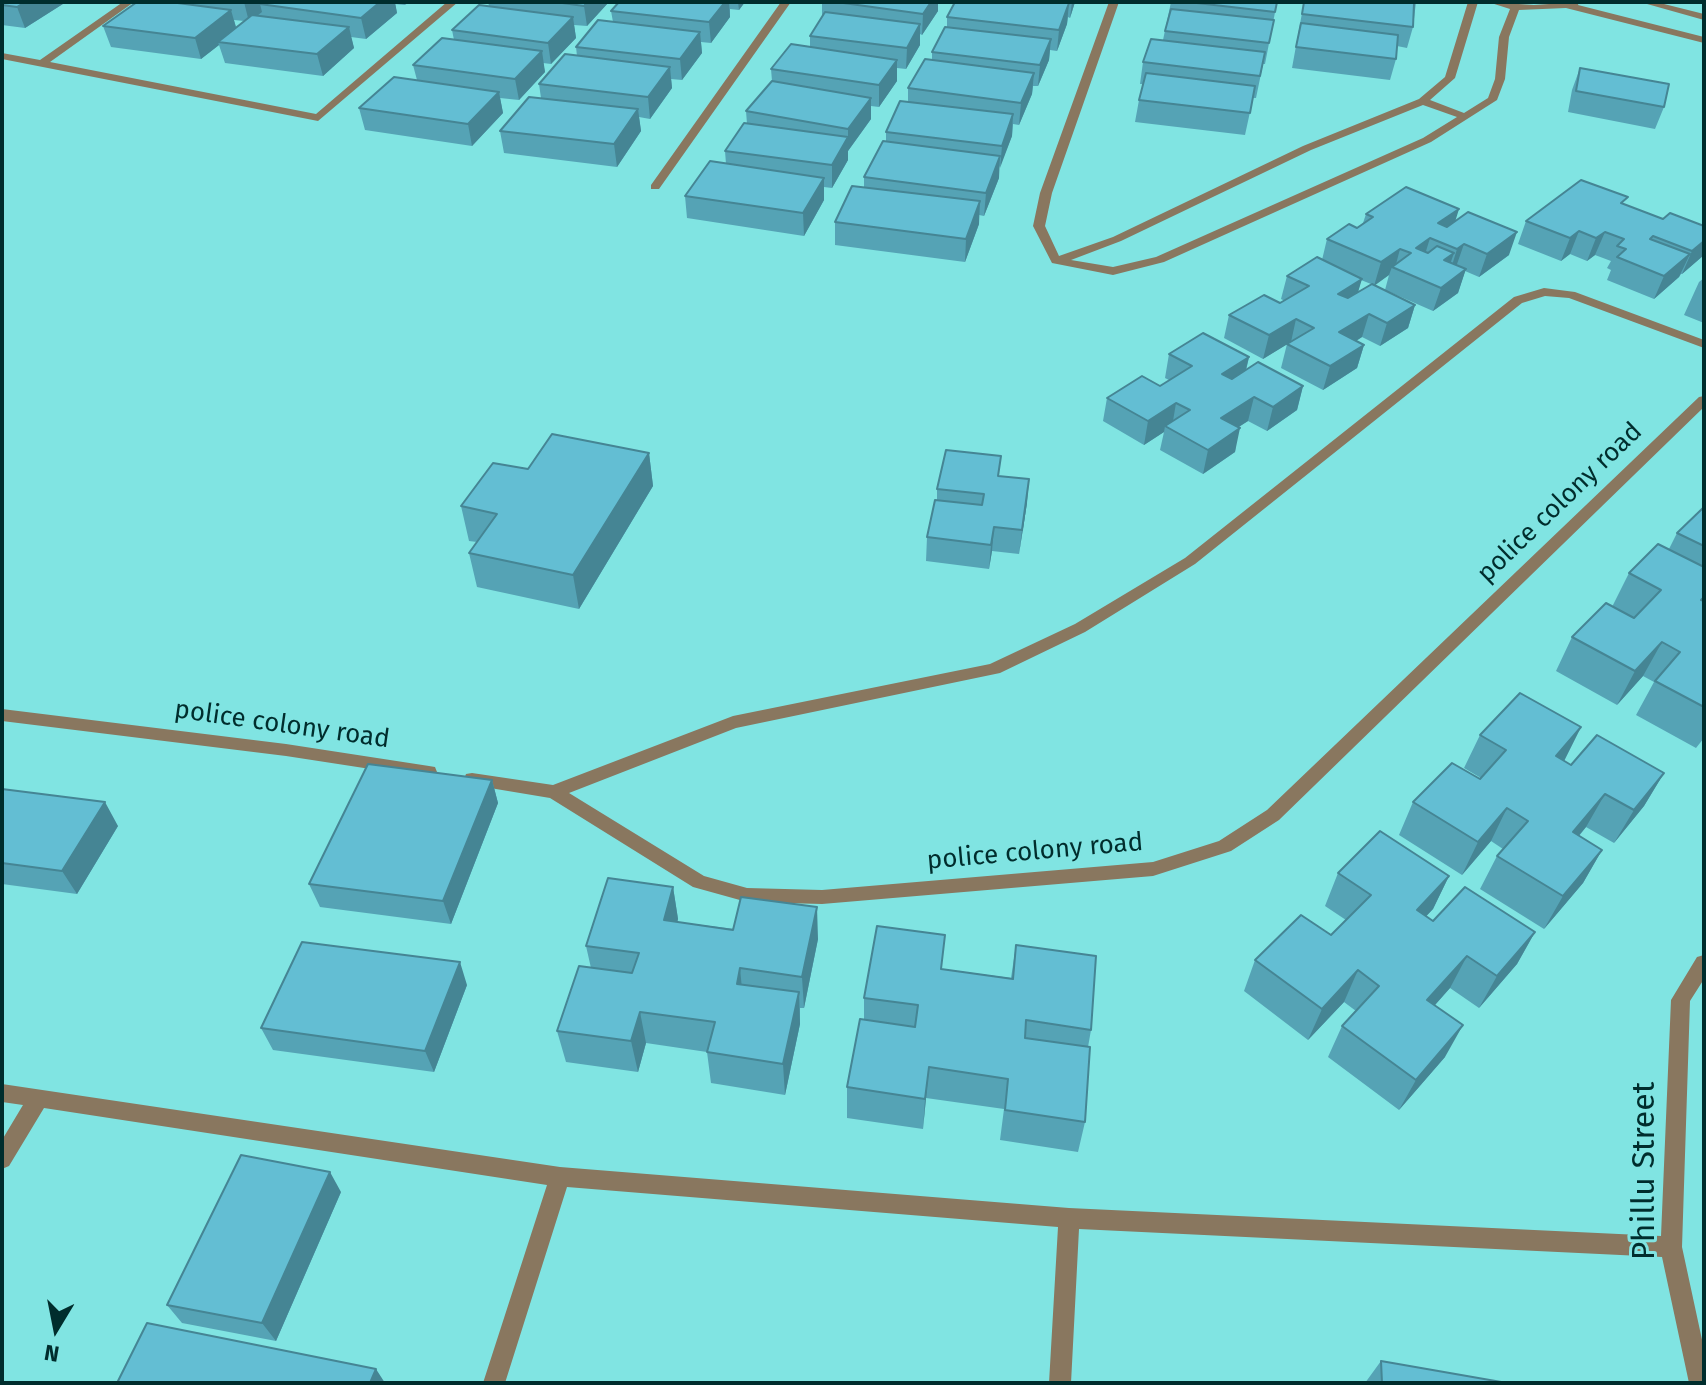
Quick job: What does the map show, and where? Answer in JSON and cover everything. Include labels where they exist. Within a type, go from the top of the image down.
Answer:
[{"type":"street","points":[[40,65],[129,2]]},
{"type":"street","points":[[2,56],[318,118],[453,2]]},
{"type":"street","points":[[655,187],[786,2]]},
{"type":"street","points":[[1056,261],[1039,226],[1046,193],[1114,2]]},
{"type":"street","points":[[1056,261],[1117,239],[1307,148],[1423,101],[1450,78],[1473,2]]},
{"type":"street","points":[[1493,2],[1515,8],[1571,4],[1704,40]]},
{"type":"street","points":[[1645,2],[1704,17]]},
{"type":"street","points":[[1056,261],[1113,271],[1160,260],[1427,140],[1492,100],[1500,79],[1504,37],[1515,8]]},
{"type":"street","points":[[1423,101],[1466,117]]},
{"type":"street","points":[[554,792],[733,722],[994,669],[1080,628],[1190,561],[1518,300],[1544,292],[1571,295],[1704,344]]},
{"type":"street","name":"police colony road","points":[[2,715],[286,750],[554,792],[699,882],[747,895],[822,897],[1153,869],[1225,846],[1282,807],[1704,400]]},
{"type":"street","name":"Phillu Street","points":[[1700,1383],[1671,1247],[1681,1000],[1704,963]]},
{"type":"street","points":[[2,1093],[560,1177],[1069,1218],[1671,1247]]},
{"type":"street","points":[[2,1159],[39,1098]]},
{"type":"street","points":[[494,1383],[560,1177]]},
{"type":"street","points":[[1060,1383],[1069,1218]]},
{"type":"building","points":[[2,2],[25,2],[17,7],[2,5]]},
{"type":"building","points":[[137,2],[170,2],[231,10],[195,38],[103,26]]},
{"type":"building","points":[[380,2],[361,18],[260,4]]},
{"type":"building","points":[[555,2],[587,2],[584,6]]},
{"type":"building","points":[[619,2],[725,2],[709,22],[611,11]]},
{"type":"building","points":[[836,2],[931,2],[923,14]]},
{"type":"building","points":[[955,2],[1069,3],[1059,30],[947,17]]},
{"type":"building","points":[[1188,2],[1277,2],[1275,12]]},
{"type":"building","points":[[1304,2],[1414,3],[1413,27],[1302,14]]},
{"type":"building","points":[[479,5],[573,17],[548,43],[452,30]]},
{"type":"building","points":[[1171,9],[1274,20],[1269,43],[1165,31]]},
{"type":"building","points":[[825,12],[920,24],[907,48],[810,36]]},
{"type":"building","points":[[252,15],[349,27],[317,54],[218,42]]},
{"type":"building","points":[[598,20],[700,32],[680,59],[576,47]]},
{"type":"building","points":[[1301,23],[1398,35],[1396,59],[1296,47]]},
{"type":"building","points":[[945,27],[1051,39],[1040,65],[932,52]]},
{"type":"building","points":[[442,38],[542,51],[515,79],[413,65]]},
{"type":"building","points":[[1151,39],[1265,52],[1260,76],[1143,62]]},
{"type":"building","points":[[791,44],[897,60],[879,85],[771,69]]},
{"type":"building","points":[[565,54],[670,67],[648,97],[539,84]]},
{"type":"building","points":[[925,59],[1034,73],[1021,103],[908,88]]},
{"type":"building","points":[[1580,68],[1669,84],[1664,107],[1576,91]]},
{"type":"building","points":[[1146,73],[1255,86],[1250,113],[1139,100]]},
{"type":"building","points":[[394,77],[499,92],[468,124],[359,108]]},
{"type":"building","points":[[772,81],[871,98],[848,129],[746,111]]},
{"type":"building","points":[[529,97],[638,109],[614,144],[500,131]]},
{"type":"building","points":[[900,101],[1013,114],[1002,146],[886,132]]},
{"type":"building","points":[[744,123],[848,137],[832,165],[725,151]]},
{"type":"building","points":[[883,141],[1000,156],[986,193],[864,177]]},
{"type":"building","points":[[710,161],[824,178],[803,213],[685,196]]},
{"type":"building","points":[[1581,180],[1628,197],[1621,203],[1663,219],[1670,213],[1704,226],[1704,241],[1692,251],[1653,236],[1650,239],[1690,254],[1664,276],[1617,257],[1626,249],[1617,246],[1624,239],[1605,232],[1596,238],[1579,231],[1570,238],[1526,221]]},
{"type":"building","points":[[852,186],[980,201],[966,239],[835,222]]},
{"type":"building","points":[[1406,187],[1459,209],[1438,223],[1447,227],[1468,212],[1517,232],[1487,254],[1464,244],[1457,249],[1430,238],[1416,248],[1428,253],[1437,246],[1454,253],[1444,260],[1466,269],[1441,288],[1392,267],[1411,253],[1400,249],[1381,262],[1327,239],[1349,224],[1357,228],[1373,217],[1366,214]]},
{"type":"building","points":[[1317,257],[1362,279],[1338,294],[1348,298],[1372,284],[1415,305],[1387,323],[1369,314],[1339,332],[1364,345],[1330,366],[1287,344],[1314,328],[1296,319],[1269,335],[1229,315],[1264,295],[1280,303],[1309,286],[1287,276]]},
{"type":"building","points":[[1203,333],[1249,357],[1222,374],[1232,379],[1258,362],[1303,386],[1273,407],[1254,397],[1221,418],[1240,428],[1208,450],[1165,426],[1190,410],[1176,403],[1148,421],[1107,398],[1142,376],[1160,386],[1192,366],[1169,354]]},
{"type":"building","points":[[552,434],[649,453],[573,575],[469,553],[497,514],[461,506],[493,463],[528,469]]},
{"type":"building","points":[[946,450],[1001,456],[998,476],[1029,479],[1022,530],[994,527],[991,545],[927,537],[935,500],[982,505],[984,494],[937,489]]},
{"type":"building","points":[[1704,507],[1704,546],[1677,533]]},
{"type":"building","points":[[1658,544],[1704,567],[1704,597],[1701,600],[1704,601],[1704,707],[1655,681],[1680,652],[1662,642],[1635,671],[1572,637],[1606,603],[1634,618],[1661,590],[1629,573]]},
{"type":"building","points":[[1520,693],[1581,727],[1556,756],[1571,765],[1597,735],[1664,773],[1634,810],[1605,794],[1573,832],[1602,850],[1563,896],[1497,856],[1528,821],[1507,808],[1478,842],[1413,802],[1452,763],[1480,779],[1506,750],[1480,735]]},
{"type":"building","points":[[368,764],[492,780],[443,901],[309,884]]},
{"type":"building","points":[[2,789],[105,802],[62,871],[2,863]]},
{"type":"building","points":[[1380,831],[1449,876],[1417,910],[1433,921],[1465,887],[1535,932],[1497,976],[1467,956],[1427,1000],[1463,1025],[1416,1080],[1342,1026],[1379,986],[1358,970],[1322,1009],[1255,960],[1301,915],[1331,935],[1371,895],[1338,873]]},
{"type":"building","points":[[608,878],[673,887],[664,920],[733,930],[741,897],[817,907],[802,977],[740,968],[737,984],[799,992],[783,1064],[707,1052],[715,1022],[640,1012],[631,1041],[557,1031],[579,966],[632,973],[639,953],[586,946]]},
{"type":"building","points":[[877,926],[945,935],[941,969],[1013,979],[1016,945],[1096,956],[1091,1030],[1026,1020],[1025,1038],[1090,1047],[1085,1122],[1005,1110],[1008,1079],[929,1067],[925,1099],[847,1087],[860,1019],[915,1027],[918,1005],[864,998]]},
{"type":"building","points":[[302,942],[460,962],[425,1051],[261,1028]]},
{"type":"building","points":[[241,1155],[330,1172],[262,1323],[167,1305]]},
{"type":"building","points":[[147,1323],[376,1369],[370,1383],[117,1383]]},
{"type":"building","points":[[1381,1361],[1507,1383],[1382,1383]]}]
